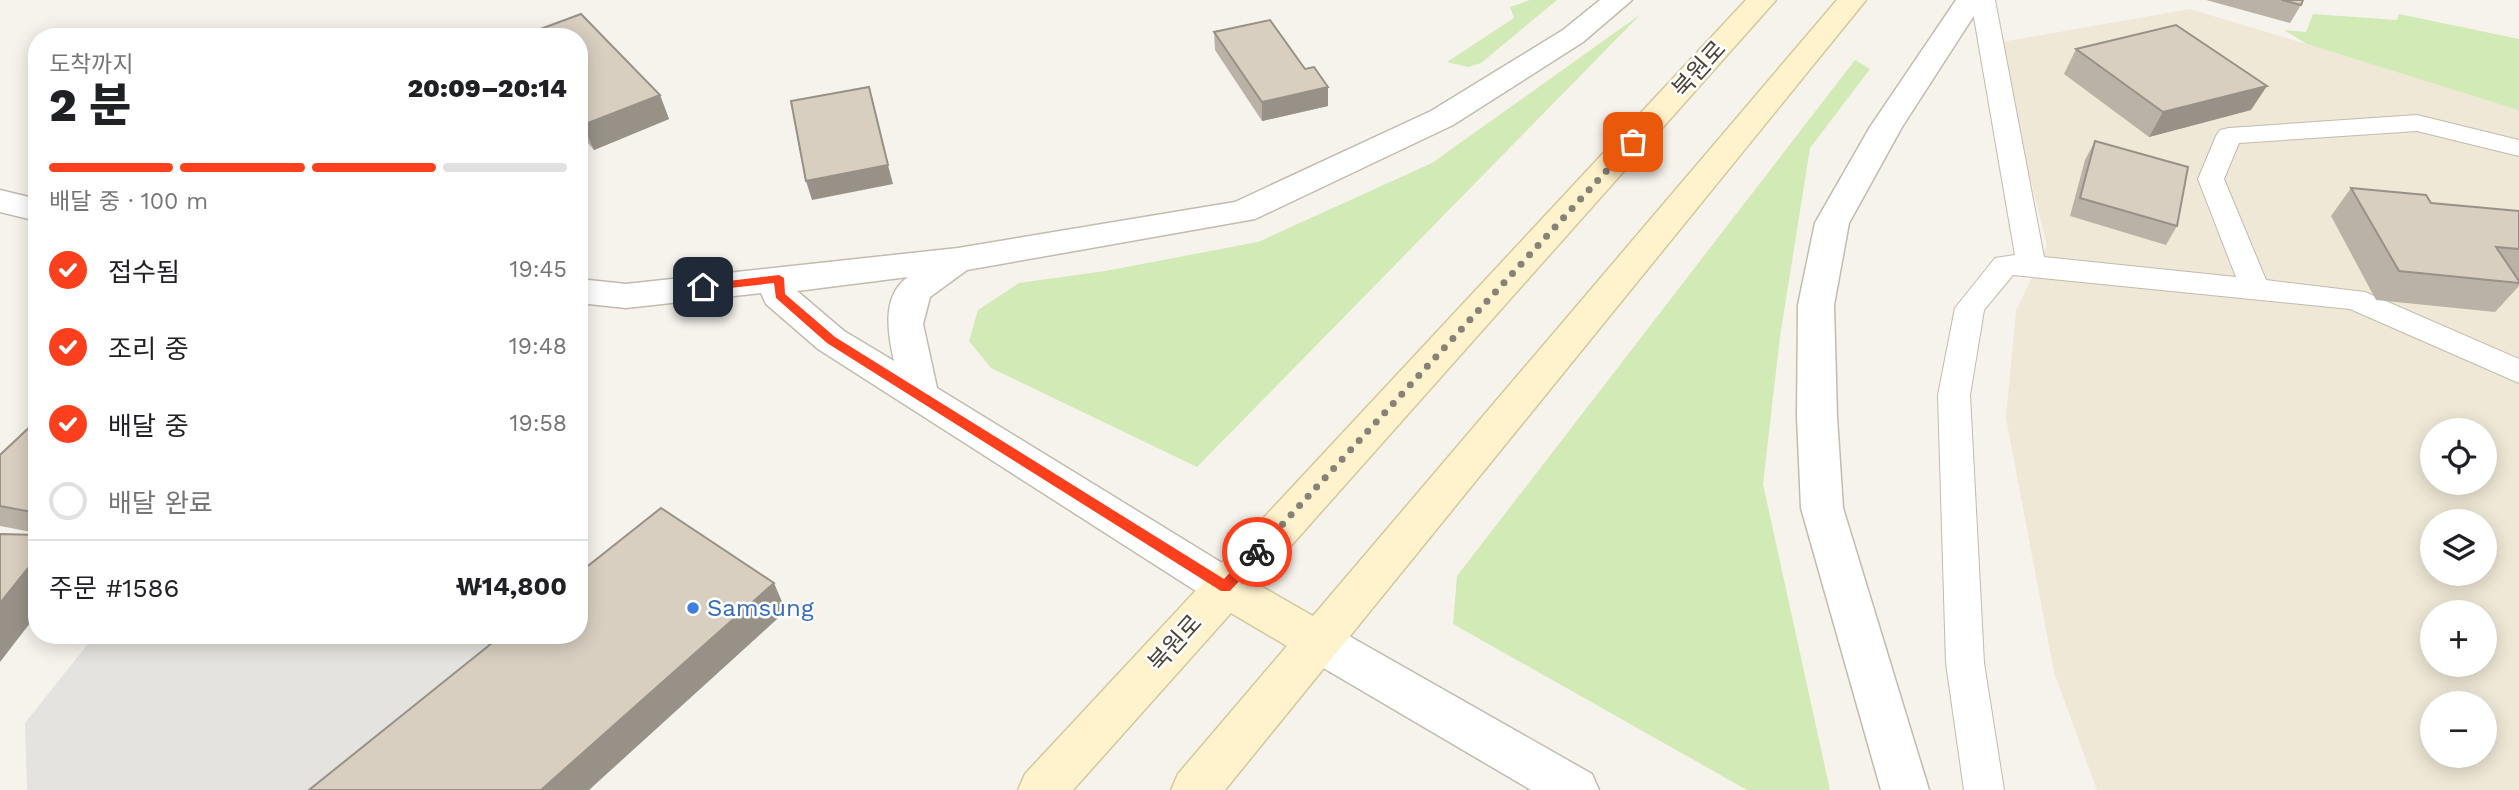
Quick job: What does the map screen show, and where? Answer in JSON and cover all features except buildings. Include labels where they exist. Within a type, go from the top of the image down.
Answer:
[{"type":"street","points":[[588,292],[626,296],[958,260],[1242,211],[1441,118],[1573,36],[1618,0]]},
{"type":"street","name":"북원로","points":[[1042,790],[1762,0]]},
{"type":"street","points":[[1195,790],[1852,0]]},
{"type":"street","points":[[1905,790],[1822,508],[1817,417],[1816,305],[1832,223],[1885,127],[1970,0]]},
{"type":"street","points":[[0,201],[28,209]]},
{"type":"street","points":[[919,395],[905,324],[913,291],[958,260]]},
{"type":"street","points":[[779,278],[779,295],[831,340],[1225,587],[1574,790]]},
{"type":"lane","points":[[1983,0],[2031,265]]},
{"type":"lane","points":[[2255,288],[2211,179],[2229,136],[2417,123],[2519,148]]},
{"type":"lane","points":[[1984,790],[1965,663],[1954,395],[1970,308],[2005,265],[2031,265],[2355,299],[2519,372]]},
{"type":"shaded area","points":[[2190,9],[2519,108],[2519,790],[2097,790],[2054,672],[2006,418],[2016,311],[2047,245],[1996,43]]},
{"type":"shaded area","points":[[88,644],[500,644],[346,790],[27,790],[25,723]]},
{"type":"green space","points":[[1530,0],[1557,0],[1481,63],[1468,67],[1447,62],[1514,18],[1510,7]]},
{"type":"green space","points":[[1641,14],[1197,467],[991,368],[969,341],[978,310],[1019,283],[1105,271],[1258,242],[1432,163]]},
{"type":"green space","points":[[2313,14],[2397,20],[2399,14],[2519,39],[2519,110],[2307,44],[2284,30],[2306,32]]},
{"type":"green space","points":[[1855,60],[1870,69],[1810,148],[1780,337],[1763,484],[1830,790],[1747,790],[1453,624],[1457,576]]},
{"type":"way so far","points":[[1257,552],[1633,142]]},
{"type":"place","name":"Samsung","points":[[693,608]]},
{"type":"route","points":[[703,287],[779,278],[779,295],[831,340],[1225,587],[1257,552]]}]
